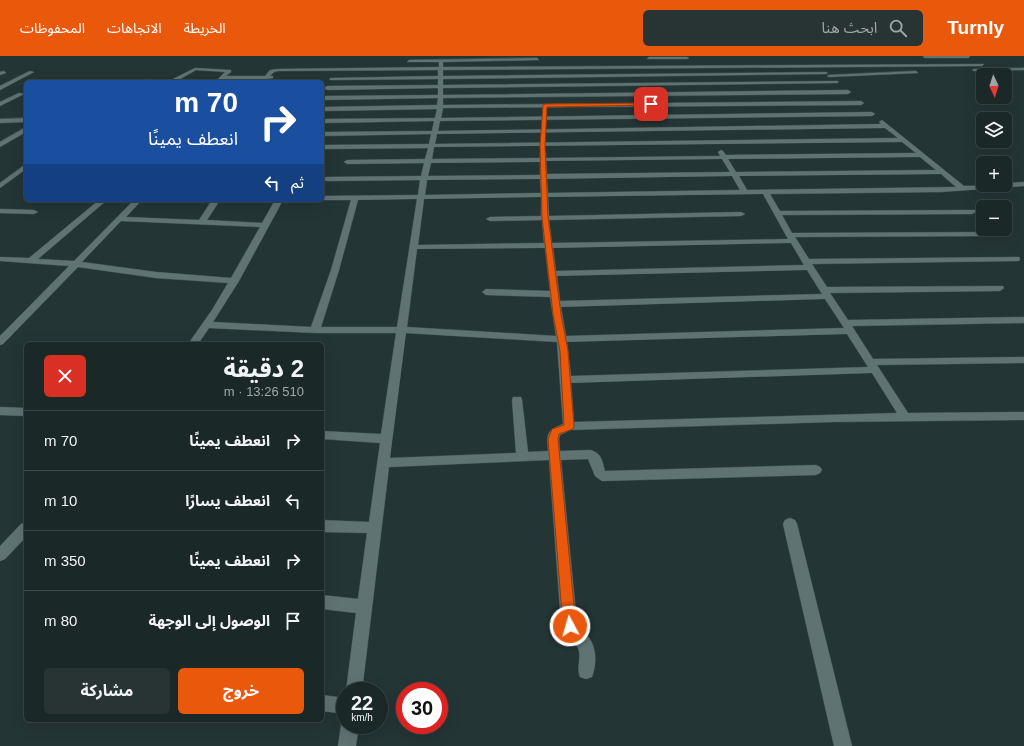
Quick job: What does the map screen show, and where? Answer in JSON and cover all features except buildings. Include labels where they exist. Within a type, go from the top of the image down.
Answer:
[{"type":"street","points":[[671,57],[682,74],[733,174],[746,193]]},
{"type":"street","points":[[920,58],[966,57],[989,68]]},
{"type":"street","points":[[402,61],[441,58],[676,66],[982,65]]},
{"type":"street","points":[[355,682],[386,439],[413,247],[424,178],[436,131],[440,107],[441,58]]},
{"type":"street","points":[[641,58],[695,58]]},
{"type":"street","points":[[808,58],[963,190]]},
{"type":"street","points":[[263,80],[274,70],[440,68],[540,61]]},
{"type":"street","points":[[540,61],[545,85],[543,144],[545,217],[562,339],[569,426]]},
{"type":"street","points":[[316,64],[323,64]]},
{"type":"street","points":[[174,80],[193,69],[229,71],[219,80]]},
{"type":"street","points":[[1012,69],[1024,69]]},
{"type":"street","points":[[324,92],[336,70]]},
{"type":"street","points":[[959,71],[976,70]]},
{"type":"street","points":[[0,88],[32,72]]},
{"type":"street","points":[[324,83],[330,81],[440,77],[921,72]]},
{"type":"street","points":[[326,76],[330,81],[440,86],[837,82]]},
{"type":"street","points":[[219,80],[274,77]]},
{"type":"street","points":[[324,96],[848,92]]},
{"type":"street","points":[[0,104],[21,94]]},
{"type":"street","points":[[324,109],[545,105],[861,103]]},
{"type":"street","points":[[324,121],[872,114]]},
{"type":"street","points":[[0,121],[24,120]]},
{"type":"street","points":[[324,134],[436,131],[887,126]]},
{"type":"street","points":[[0,145],[24,130]]},
{"type":"street","points":[[324,147],[903,140]]},
{"type":"street","points":[[347,162],[921,155]]},
{"type":"street","points":[[0,186],[24,168]]},
{"type":"street","points":[[326,179],[942,172]]},
{"type":"street","points":[[324,198],[421,198],[963,190],[1024,184]]},
{"type":"street","points":[[766,193],[792,238],[906,417]]},
{"type":"street","points":[[315,330],[335,270],[356,198]]},
{"type":"street","points":[[31,261],[101,202]]},
{"type":"street","points":[[0,342],[136,202]]},
{"type":"street","points":[[201,223],[215,202]]},
{"type":"street","points":[[194,342],[235,281],[278,202]]},
{"type":"street","points":[[0,211],[34,212]]},
{"type":"street","points":[[777,213],[972,212]]},
{"type":"street","points":[[490,219],[741,214]]},
{"type":"street","points":[[119,219],[264,225]]},
{"type":"street","points":[[413,247],[548,246],[792,238],[976,234]]},
{"type":"street","points":[[0,259],[76,264],[156,275],[235,281]]},
{"type":"street","points":[[553,274],[1016,259]]},
{"type":"street","points":[[556,304],[827,293],[1000,288]]},
{"type":"street","points":[[486,292],[555,294]]},
{"type":"street","points":[[207,325],[315,330],[401,330],[562,339],[1024,320]]},
{"type":"street","points":[[566,380],[1024,360]]},
{"type":"street","points":[[517,400],[522,457]]},
{"type":"street","points":[[0,411],[24,412]]},
{"type":"street","points":[[586,671],[586,646],[571,630],[569,623],[553,439],[555,432],[569,426],[906,417],[1024,416]]},
{"type":"street","points":[[324,435],[386,439]]},
{"type":"street","points":[[383,463],[593,455],[595,457],[599,473],[602,476],[816,470]]},
{"type":"street","points":[[790,524],[843,746]]},
{"type":"street","points":[[324,526],[375,528]]},
{"type":"street","points":[[0,555],[24,530]]},
{"type":"street","points":[[324,602],[365,607]]},
{"type":"street","points":[[324,703],[336,705]]},
{"type":"street","points":[[347,746],[349,734]]},
{"type":"route","points":[[570,626],[553,439],[557,430],[569,426],[564,351],[557,314],[545,217],[543,146],[545,105],[651,104]]}]
